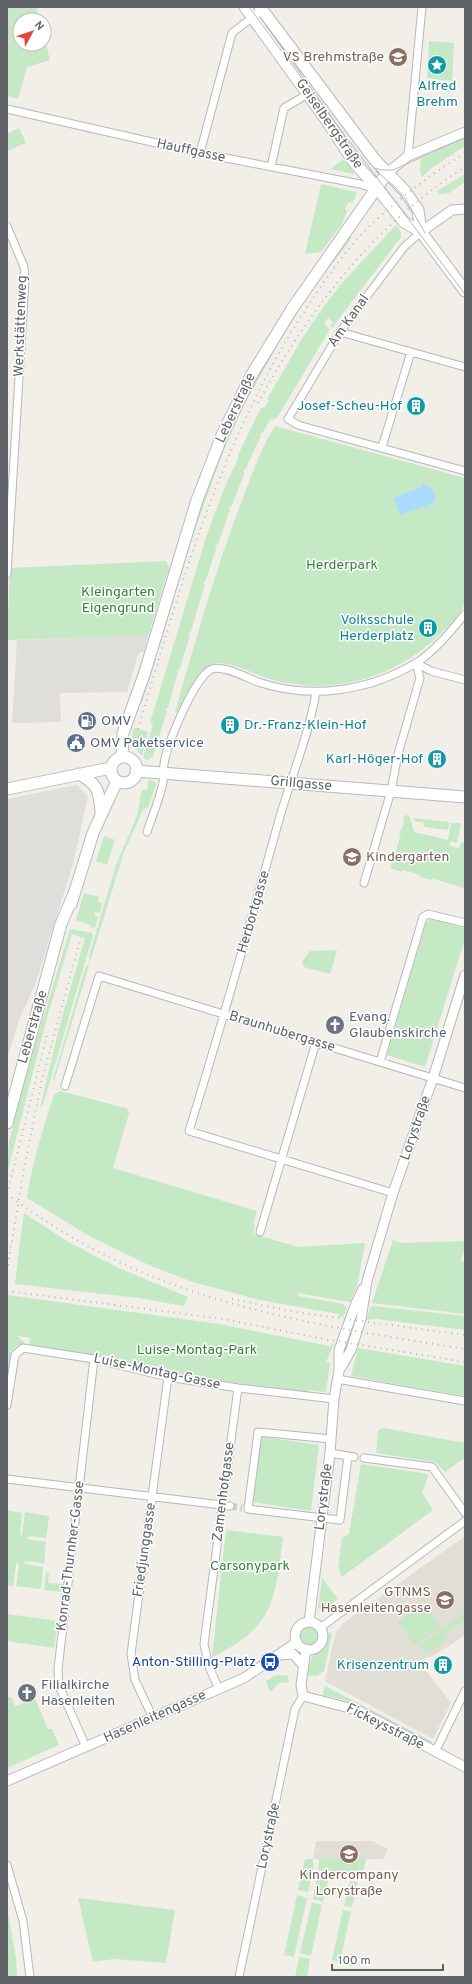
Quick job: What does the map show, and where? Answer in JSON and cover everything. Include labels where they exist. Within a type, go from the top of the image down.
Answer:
[{"type":"main road","name":"Geiselbergstraße","points":[[245,7],[308,94],[354,162],[404,222],[421,232],[465,291]]},
{"type":"main road","name":"Geiselbergstraße","points":[[261,9],[340,115],[387,173],[405,191],[418,210],[421,232]]},
{"type":"main road","name":"Leberstraße","points":[[122,757],[123,733],[144,674],[198,500],[223,433],[251,376],[292,309],[387,173]]},
{"type":"main road","points":[[122,757],[132,760],[136,771],[133,779],[128,782],[117,781],[112,775],[111,768],[114,761],[122,757]]},
{"type":"main road","points":[[7,789],[111,768]]},
{"type":"main road","name":"Grillgasse","points":[[136,771],[465,797]]},
{"type":"main road","points":[[79,774],[92,782],[96,787],[101,812]]},
{"type":"main road","name":"Leberstraße","points":[[7,1123],[61,924],[73,896],[101,812],[117,781]]},
{"type":"street","points":[[408,156],[422,7]]},
{"type":"street","points":[[200,153],[232,33],[261,9]]},
{"type":"street","points":[[271,167],[284,108],[308,94]]},
{"type":"street","name":"Hauffgasse","points":[[7,109],[200,153],[377,188]]},
{"type":"street","name":"Leberstraße","points":[[387,173],[408,156],[465,132]]},
{"type":"street","points":[[421,232],[452,210],[465,209]]},
{"type":"street","name":"Werkstättenweg","points":[[7,226],[24,267],[25,287],[7,574]]},
{"type":"street","name":"Am Kanal","points":[[382,448],[298,425],[288,419],[340,332],[404,247],[421,232]]},
{"type":"street","points":[[340,332],[465,367]]},
{"type":"street","points":[[411,352],[382,448],[465,471]]},
{"type":"street","points":[[147,832],[163,782],[164,764],[176,727],[192,695],[211,669],[222,668],[259,683],[316,692],[357,687],[384,678],[416,663],[447,636],[465,614]]},
{"type":"street","points":[[416,663],[431,671],[465,680]]},
{"type":"street","points":[[364,883],[391,791],[398,754],[420,678],[416,663]]},
{"type":"street","name":"Herbortgasse","points":[[281,1158],[189,1131],[225,1014],[290,782],[314,708],[316,692]]},
{"type":"street","points":[[380,1062],[423,917],[428,914],[465,924]]},
{"type":"street","name":"Lorystraße","points":[[309,1622],[338,1375],[351,1350],[361,1319],[367,1281],[393,1193],[433,1078],[465,975]]},
{"type":"street","name":"Braunhubergasse","points":[[65,1086],[99,976],[465,1088]]},
{"type":"street","points":[[260,1232],[316,1042]]},
{"type":"street","points":[[281,1158],[393,1193]]},
{"type":"street","name":"Luise-Montag-Gasse","points":[[7,1405],[15,1355],[19,1349],[27,1348],[94,1359],[168,1377],[238,1388],[334,1399]]},
{"type":"street","name":"Konrad-Thurnher-Gasse","points":[[86,1747],[60,1686],[58,1669],[94,1359]]},
{"type":"street","points":[[338,1375],[465,1401]]},
{"type":"street","name":"Friedjunggasse","points":[[153,1718],[135,1680],[131,1654],[168,1377]]},
{"type":"street","name":"Zamenhofgasse","points":[[219,1689],[209,1667],[204,1644],[226,1506],[238,1388]]},
{"type":"street","points":[[330,1453],[351,1456],[340,1520],[245,1508],[258,1432],[331,1440]]},
{"type":"street","points":[[364,1458],[432,1467],[465,1513]]},
{"type":"street","points":[[7,1479],[226,1506]]},
{"type":"street","points":[[320,1628],[465,1521]]},
{"type":"street","points":[[309,1622],[315,1623],[320,1628],[323,1635],[321,1643],[314,1648],[306,1649],[297,1642],[296,1635],[302,1624],[309,1622]]},
{"type":"street","name":"Hasenleitengasse","points":[[7,1781],[250,1675],[297,1642]]},
{"type":"street","points":[[303,1696],[301,1685],[306,1649]]},
{"type":"street","points":[[279,1655],[293,1654],[303,1665]]},
{"type":"street","points":[[435,1752],[465,1692]]},
{"type":"street","name":"Lorystraße","points":[[238,1977],[296,1709],[303,1696]]},
{"type":"street","name":"Fickeysstraße","points":[[303,1696],[350,1708],[465,1767]]},
{"type":"street","points":[[7,1865],[23,1921],[30,1977]]},
{"type":"shaded area","points":[[148,636],[144,651],[138,654],[127,692],[60,693],[61,722],[12,723],[17,640]]},
{"type":"shaded area","points":[[77,785],[88,797],[73,864],[35,985],[20,1017],[7,1059],[7,799]]},
{"type":"shaded area","points":[[465,1536],[465,1635],[435,1655],[423,1659],[427,1664],[423,1667],[451,1703],[433,1739],[325,1681],[335,1635],[342,1624]]},
{"type":"shaded area","name":"Kindercompany Lorystraße","points":[[316,1841],[373,1841],[388,1849],[383,1859],[313,1859]]},
{"type":"green space","points":[[7,7],[36,7],[38,12],[12,12],[12,52],[48,52],[50,60],[27,67],[18,99],[7,96]]},
{"type":"green space","points":[[429,41],[454,43],[452,81],[427,78]]},
{"type":"green space","points":[[19,128],[26,143],[7,151],[7,134]]},
{"type":"green space","points":[[465,139],[465,146],[434,166],[422,177],[420,171],[421,159]]},
{"type":"green space","points":[[344,159],[354,173],[354,174],[330,169]]},
{"type":"green space","points":[[465,174],[465,182],[449,193],[440,194],[437,191]]},
{"type":"green space","points":[[321,184],[356,192],[357,194],[352,203],[349,202],[345,209],[347,211],[342,224],[321,252],[305,254]]},
{"type":"green space","points":[[396,225],[401,232],[401,237],[332,328],[330,326],[333,322],[328,318],[324,324],[330,329],[277,418],[270,420],[263,432],[259,435],[261,436],[246,468],[243,471],[245,472],[232,505],[229,508],[230,509],[219,542],[215,546],[217,546],[206,580],[203,583],[205,584],[191,631],[188,634],[190,635],[180,668],[177,672],[168,707],[165,710],[167,711],[153,756],[148,760],[143,758],[153,724],[150,723],[207,534],[225,487],[238,459],[238,455],[261,408],[265,407],[269,400],[267,399],[303,337],[342,283]]},
{"type":"green space","points":[[350,237],[352,238],[310,292],[281,339],[244,405],[223,452],[192,538],[142,702],[138,701],[197,513],[211,472],[236,412],[282,333],[322,274]]},
{"type":"green space","name":"Herderpark","points":[[275,426],[465,478],[465,602],[455,619],[429,644],[414,656],[379,674],[342,684],[323,686],[303,685],[276,681],[234,666],[217,663],[209,666],[203,671],[178,713],[175,712],[223,554],[256,464]]},
{"type":"green space","name":"Kleingarten Eigengrund","points":[[166,561],[169,568],[148,636],[7,640],[10,568]]},
{"type":"green space","points":[[134,728],[148,732],[142,756],[136,749],[132,740]]},
{"type":"green space","points":[[148,780],[156,783],[149,806],[143,810],[124,852],[90,962],[89,956],[116,865],[137,816],[142,790],[147,790]]},
{"type":"green space","points":[[409,815],[414,832],[448,840],[451,823],[461,823],[457,843],[451,841],[449,845],[459,849],[461,842],[465,843],[465,882],[463,888],[432,878],[431,880],[420,877],[420,875],[403,870],[401,872],[390,868],[401,835],[399,834],[404,823],[403,817]]},
{"type":"green space","points":[[413,818],[449,822],[448,830],[424,827],[423,822],[416,822]]},
{"type":"green space","points":[[104,836],[115,840],[107,865],[96,861]]},
{"type":"green space","points":[[84,893],[99,897],[98,902],[102,903],[100,913],[95,912],[94,916],[98,917],[95,928],[90,927],[91,925],[76,920]]},
{"type":"green space","points":[[431,918],[465,928],[465,939],[425,1067],[387,1055],[426,923]]},
{"type":"green space","points":[[70,929],[92,933],[93,935],[43,1105],[40,1108],[59,1028],[85,938],[72,934],[46,1021],[7,1174],[9,1142],[30,1061]]},
{"type":"green space","points":[[337,950],[330,974],[304,967],[302,962],[310,951]]},
{"type":"green space","points":[[89,964],[54,1081],[53,1079],[86,966]]},
{"type":"green space","points":[[60,1091],[126,1108],[129,1113],[113,1168],[257,1211],[253,1224],[255,1225],[253,1234],[298,1247],[365,1243],[357,1286],[350,1302],[298,1293],[298,1296],[343,1304],[347,1309],[343,1317],[339,1317],[339,1314],[260,1300],[193,1282],[149,1265],[91,1237],[27,1198],[35,1159],[54,1095]]},
{"type":"green space","points":[[24,1213],[67,1241],[91,1254],[121,1269],[188,1297],[184,1306],[139,1298],[15,1284],[21,1234],[23,1233],[21,1233]]},
{"type":"green space","points":[[393,1240],[401,1243],[465,1241],[465,1248],[461,1260],[465,1262],[465,1314],[372,1303]]},
{"type":"green space","name":"Luise-Montag-Park","points":[[7,1295],[219,1324],[324,1345],[331,1346],[334,1344],[326,1362],[330,1363],[326,1392],[309,1390],[309,1392],[188,1377],[96,1355],[29,1345],[30,1338],[17,1336],[25,1344],[18,1345],[11,1351],[7,1383]]},
{"type":"green space","points":[[373,1306],[465,1316],[465,1330],[376,1319],[367,1320],[370,1307]]},
{"type":"green space","points":[[358,1348],[465,1366],[465,1396],[351,1376]]},
{"type":"green space","points":[[383,1428],[465,1443],[465,1460],[463,1459],[445,1472],[435,1462],[376,1453],[378,1430]]},
{"type":"green space","points":[[263,1437],[319,1445],[311,1511],[253,1502],[261,1438]]},
{"type":"green space","points":[[361,1464],[429,1474],[422,1493],[433,1510],[342,1577],[338,1568],[342,1538],[349,1534]]},
{"type":"green space","points":[[7,1510],[22,1513],[20,1535],[22,1535],[25,1512],[49,1516],[46,1538],[28,1536],[27,1539],[46,1542],[44,1563],[25,1561],[24,1564],[43,1567],[41,1589],[16,1586],[19,1564],[16,1563],[13,1586],[7,1585],[7,1521],[9,1516],[7,1515]]},
{"type":"green space","name":"Carsonypark","points":[[226,1530],[283,1537],[277,1578],[268,1610],[260,1623],[248,1635],[233,1646],[212,1657]]},
{"type":"green space","points":[[46,1572],[49,1573],[48,1583],[63,1584],[63,1592],[44,1590]]},
{"type":"green space","points":[[322,1578],[338,1599],[324,1610],[319,1609],[318,1607]]},
{"type":"green space","points":[[424,1604],[441,1627],[415,1645],[398,1622]]},
{"type":"green space","points":[[465,1613],[465,1620],[444,1635],[447,1640],[427,1654],[420,1645]]},
{"type":"green space","points":[[7,1614],[58,1621],[54,1648],[7,1641]]},
{"type":"green space","points":[[310,1625],[317,1628],[320,1635],[317,1642],[310,1645],[303,1642],[300,1635],[303,1628]]},
{"type":"green space","points":[[330,1632],[332,1634],[324,1671],[317,1676],[307,1675],[312,1657],[322,1648]]},
{"type":"green space","points":[[279,1675],[288,1676],[289,1682],[279,1683],[270,1692],[266,1681]]},
{"type":"green space","points":[[325,1686],[431,1741],[432,1744],[348,1701],[327,1696],[326,1698],[322,1697]]},
{"type":"green space","points":[[7,1697],[11,1697],[15,1706],[35,1699],[48,1729],[52,1729],[59,1745],[7,1768]]},
{"type":"green space","points":[[305,1859],[313,1859],[314,1863],[308,1892],[298,1890]]},
{"type":"green space","points":[[319,1859],[366,1859],[361,1880],[337,1873],[318,1870]]},
{"type":"green space","points":[[318,1874],[329,1876],[323,1902],[313,1899]]},
{"type":"green space","points":[[350,1881],[358,1882],[352,1907],[344,1906]]},
{"type":"green space","points":[[297,1895],[307,1898],[294,1957],[284,1955]]},
{"type":"green space","points":[[78,1898],[175,1910],[166,1963],[114,1959],[93,1962]]},
{"type":"green space","points":[[312,1902],[322,1905],[311,1956],[300,1953]]},
{"type":"green space","points":[[7,1908],[16,1958],[17,1977],[7,1977]]},
{"type":"green space","points":[[343,1910],[351,1911],[340,1962],[332,1960]]},
{"type":"green space","points":[[299,1957],[310,1959],[307,1977],[295,1977]]},
{"type":"water","points":[[422,484],[429,486],[433,490],[435,503],[432,502],[425,510],[423,506],[400,515],[394,498],[422,487]]},
{"type":"tunnel","points":[[230,1506],[242,1508]]},
{"type":"tram line","points":[[249,7],[465,294]]},
{"type":"tram line","points":[[374,168],[393,170],[465,138]]},
{"type":"tram line","points":[[376,171],[394,186],[405,198],[425,233]]},
{"type":"railway","points":[[138,729],[185,573],[222,472],[244,422],[268,374],[295,326],[334,268],[361,235],[410,191],[465,153]]},
{"type":"railway","points":[[258,403],[299,335],[322,302],[346,272],[373,242],[401,215],[432,190],[465,167]]},
{"type":"railway","points":[[7,1271],[25,1163],[42,1080],[81,937]]},
{"type":"railway","points":[[7,1194],[47,1035]]},
{"type":"railway","points":[[7,1194],[60,1230],[114,1260],[169,1283],[225,1302],[342,1328],[465,1349]]},
{"type":"railway","points":[[7,1291],[223,1319],[324,1339],[465,1362]]},
{"type":"railway","points":[[232,1299],[295,1312],[465,1335]]},
{"type":"place","name":"VS Brehmstraße","points":[[398,57]]},
{"type":"place","name":"Alfred Brehm","points":[[437,65]]},
{"type":"place","name":"Josef-Scheu-Hof","points":[[416,406]]},
{"type":"place","name":"Volksschule Herderplatz","points":[[428,628]]},
{"type":"place","name":"OMV","points":[[87,721]]},
{"type":"place","name":"Dr.-Franz-Klein-Hof","points":[[230,725]]},
{"type":"place","name":"OMV Paketservice","points":[[76,743]]},
{"type":"place","name":"Karl-Höger-Hof","points":[[437,759]]},
{"type":"place","name":"Kindergarten","points":[[352,857]]},
{"type":"place","name":"Evang. Glaubenskirche","points":[[335,1025]]},
{"type":"place","name":"GTNMS Hasenleitengasse","points":[[445,1600]]},
{"type":"place","name":"Anton-Stilling-Platz","points":[[270,1662]]},
{"type":"place","name":"Krisenzentrum","points":[[443,1665]]},
{"type":"place","name":"Filialkirche Hasenleiten","points":[[27,1693]]},
{"type":"place","name":"Kindercompany Lorystraße","points":[[349,1854]]}]
